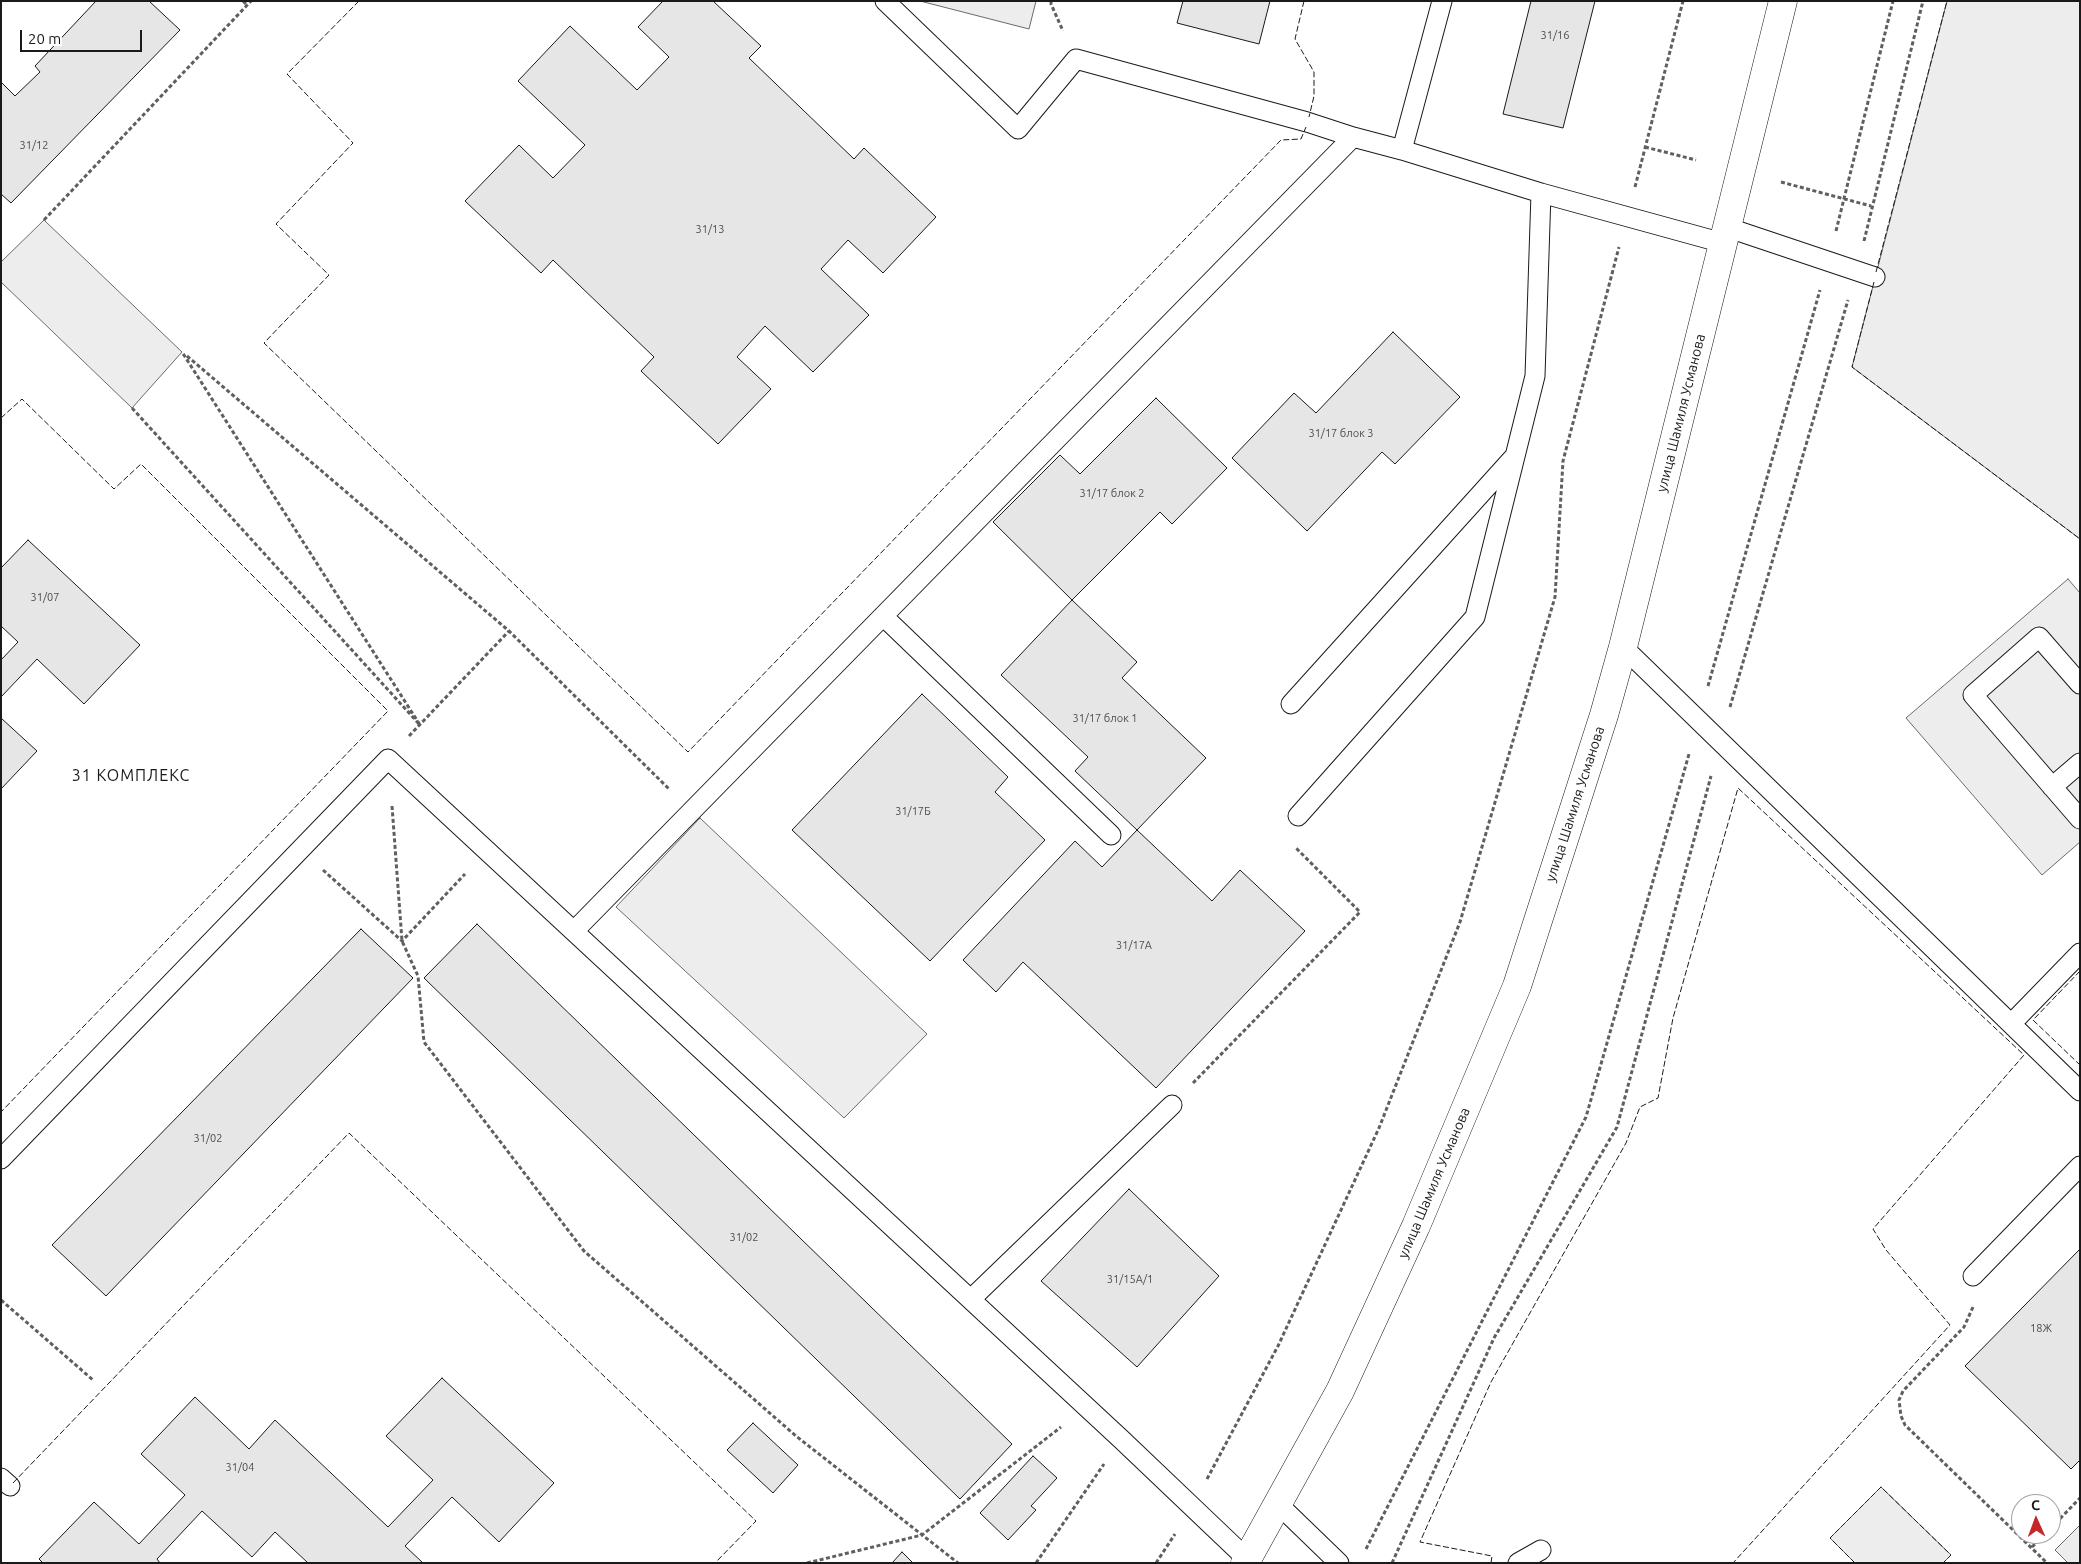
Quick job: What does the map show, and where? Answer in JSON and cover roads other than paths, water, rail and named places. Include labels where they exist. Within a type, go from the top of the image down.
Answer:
[{"type":"street","name":"улица Шамиля Усманова","points":[[1246,1561],[1340,1391],[1416,1226],[1517,986],[1604,715],[1623,647],[1783,1]]},
{"type":"lane","points":[[886,1],[1018,129],[1076,59],[1307,122],[1627,217],[1724,235],[1828,261],[1875,277]]},
{"type":"lane","points":[[1402,150],[1442,1]]},
{"type":"lane","points":[[574,931],[1353,137]]},
{"type":"lane","points":[[1298,816],[1475,616],[1535,376],[1541,193]]},
{"type":"lane","points":[[1291,704],[1515,455]]},
{"type":"lane","points":[[883,616],[1111,835]]},
{"type":"lane","points":[[2080,684],[2039,637],[1973,695],[2080,819]]},
{"type":"lane","points":[[1623,647],[2080,1091]]},
{"type":"lane","points":[[1,1159],[388,759],[1087,1407],[1246,1561]]},
{"type":"lane","points":[[2052,787],[2080,763]]},
{"type":"lane","points":[[2011,1024],[2080,953]]},
{"type":"lane","points":[[971,1300],[1172,1105]]},
{"type":"lane","points":[[1973,1276],[2080,1166]]},
{"type":"lane","points":[[1278,1504],[1339,1563]]},
{"type":"lane","points":[[1518,1563],[1541,1550]]},
{"type":"district","name":"31 КОМПЛЕКС","points":[[131,776]]}]
